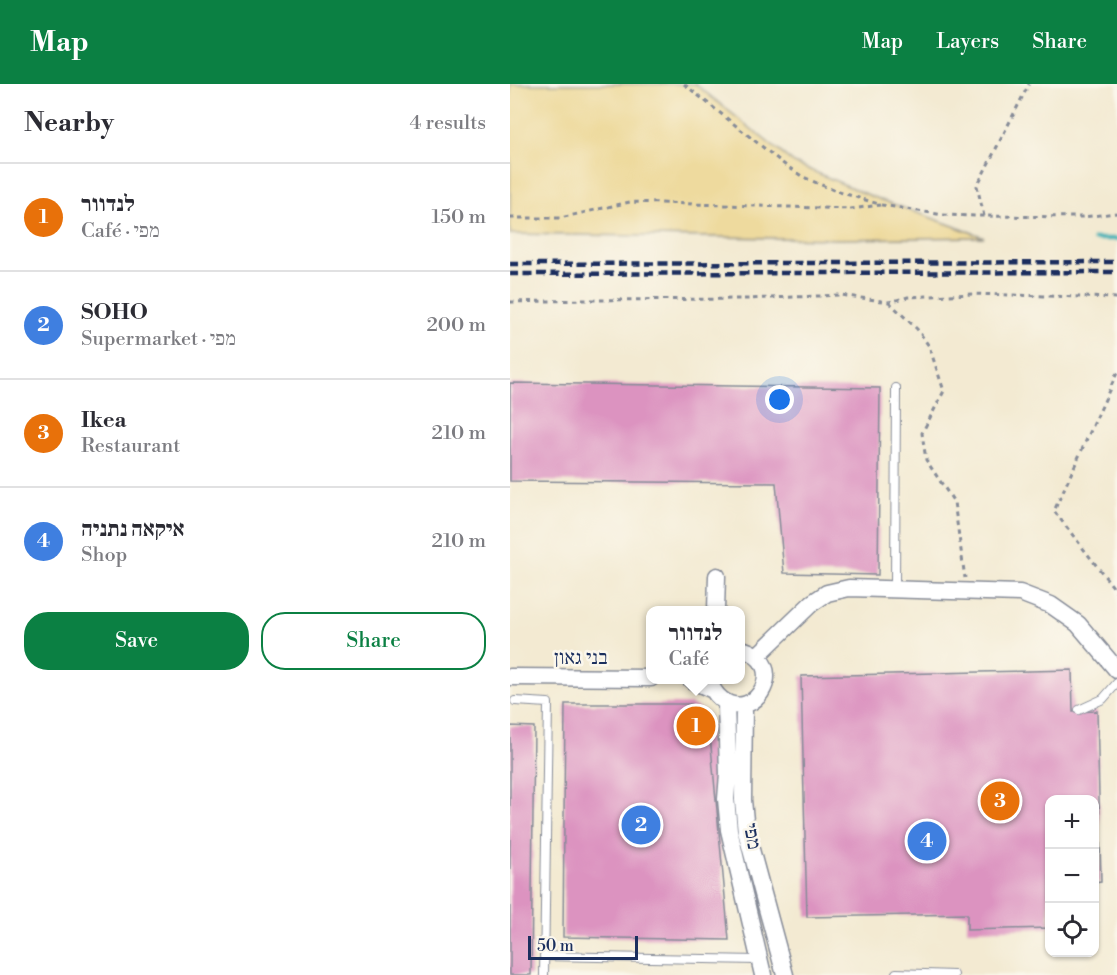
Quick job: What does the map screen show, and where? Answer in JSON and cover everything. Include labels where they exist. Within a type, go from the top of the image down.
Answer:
[{"type":"street","points":[[716,606],[717,576]]},
{"type":"street","points":[[757,656],[799,615],[827,593],[849,588],[1020,593],[1051,605],[1078,624],[1117,670]]},
{"type":"street","points":[[712,685],[718,697],[726,703],[744,705],[759,696],[766,680],[766,671],[757,656],[745,650]]},
{"type":"street","name":"בני גאון","points":[[510,677],[646,678]]},
{"type":"street","name":"מפי","points":[[726,703],[728,774],[726,799],[729,830],[761,968]]},
{"type":"street","name":"מפי","points":[[744,705],[743,800],[746,831],[785,975]]},
{"type":"lane","points":[[896,388],[896,590]]},
{"type":"lane","points":[[1080,710],[1103,699],[1117,683]]},
{"type":"lane","points":[[515,701],[548,703],[544,975]]},
{"type":"lane","points":[[544,956],[761,968]]},
{"type":"lane","points":[[895,975],[896,973],[954,975]]},
{"type":"path","points":[[684,84],[803,177],[882,205],[943,215],[1082,217],[1117,213]]},
{"type":"path","points":[[984,216],[977,186],[1029,84]]},
{"type":"path","points":[[510,218],[560,218],[630,202],[851,209],[882,205]]},
{"type":"path","points":[[510,302],[747,299],[841,295],[889,302],[908,297],[972,294],[1117,298]]},
{"type":"path","points":[[889,302],[916,329],[929,346],[944,391],[922,433],[926,460],[954,502],[967,591]]},
{"type":"path","points":[[1117,373],[1054,511],[1117,592]]},
{"type":"sand","points":[[510,84],[695,84],[794,163],[871,196],[984,237],[839,239],[510,234]]},
{"type":"building","points":[[510,383],[880,388],[878,575],[784,573],[776,483],[510,481]]},
{"type":"building","points":[[1072,670],[1073,712],[1097,711],[1099,795],[1045,795],[1045,928],[967,930],[967,914],[807,917],[801,676]]},
{"type":"building","points":[[565,704],[691,704],[708,714],[729,940],[563,937]]},
{"type":"building","points":[[510,726],[534,727],[531,975],[510,975]]},
{"type":"building","points":[[1099,796],[1101,882],[1099,882]]},
{"type":"waterway","points":[[1094,239],[1117,239]]},
{"type":"railway","points":[[510,264],[1117,262]]},
{"type":"railway","points":[[510,274],[1117,272]]},
{"type":"place","name":"לנדוור","points":[[696,726]]},
{"type":"place","name":"Ikea","points":[[1000,801]]},
{"type":"place","name":"SOHO","points":[[641,825]]},
{"type":"place","name":"איקאה נתניה","points":[[927,841]]}]
